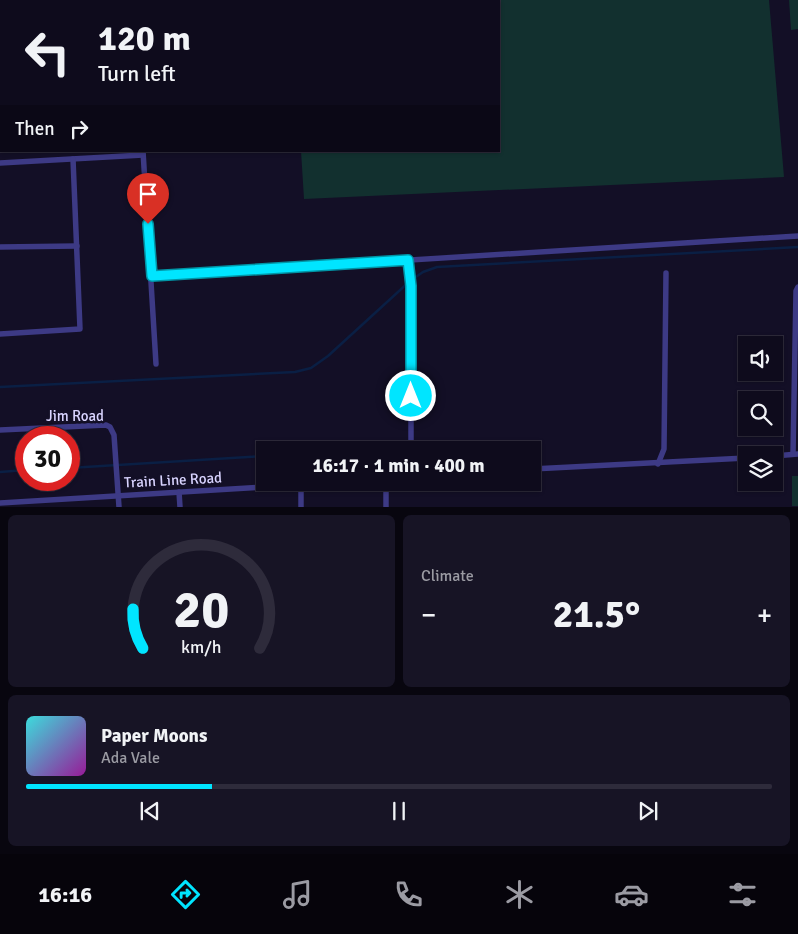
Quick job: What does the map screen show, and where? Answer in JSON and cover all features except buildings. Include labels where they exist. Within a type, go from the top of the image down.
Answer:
[{"type":"street","points":[[0,163],[143,153],[156,364]]},
{"type":"street","points":[[0,334],[80,329],[72,159]]},
{"type":"street","points":[[152,276],[798,236]]},
{"type":"street","points":[[0,247],[77,246]]},
{"type":"street","points":[[408,260],[411,286],[411,441]]},
{"type":"street","points":[[658,464],[664,449],[666,273]]},
{"type":"street","points":[[783,455],[796,454],[796,291],[798,287]]},
{"type":"street","name":"Jim Road","points":[[0,430],[106,425],[113,430],[120,506]]},
{"type":"street","points":[[541,470],[738,459]]},
{"type":"street","name":"Train Line Road","points":[[0,503],[256,488]]},
{"type":"street","points":[[301,491],[301,506]]},
{"type":"street","points":[[386,491],[386,506]]},
{"type":"street","points":[[179,492],[180,506]]},
{"type":"green space","points":[[500,0],[769,0],[784,177],[304,199],[301,152],[500,152]]},
{"type":"green space","points":[[789,0],[798,0],[798,29],[791,30]]},
{"type":"green space","points":[[792,476],[798,476],[798,506],[792,506]]},
{"type":"waterway","points":[[0,387],[295,372],[311,368],[328,356],[410,281],[423,272],[437,267],[798,247]]},
{"type":"waterway","points":[[80,467],[256,457]]},
{"type":"waterway","points":[[0,472],[15,471]]},
{"type":"route","points":[[148,224],[152,276],[408,260],[411,286],[411,396]]}]
